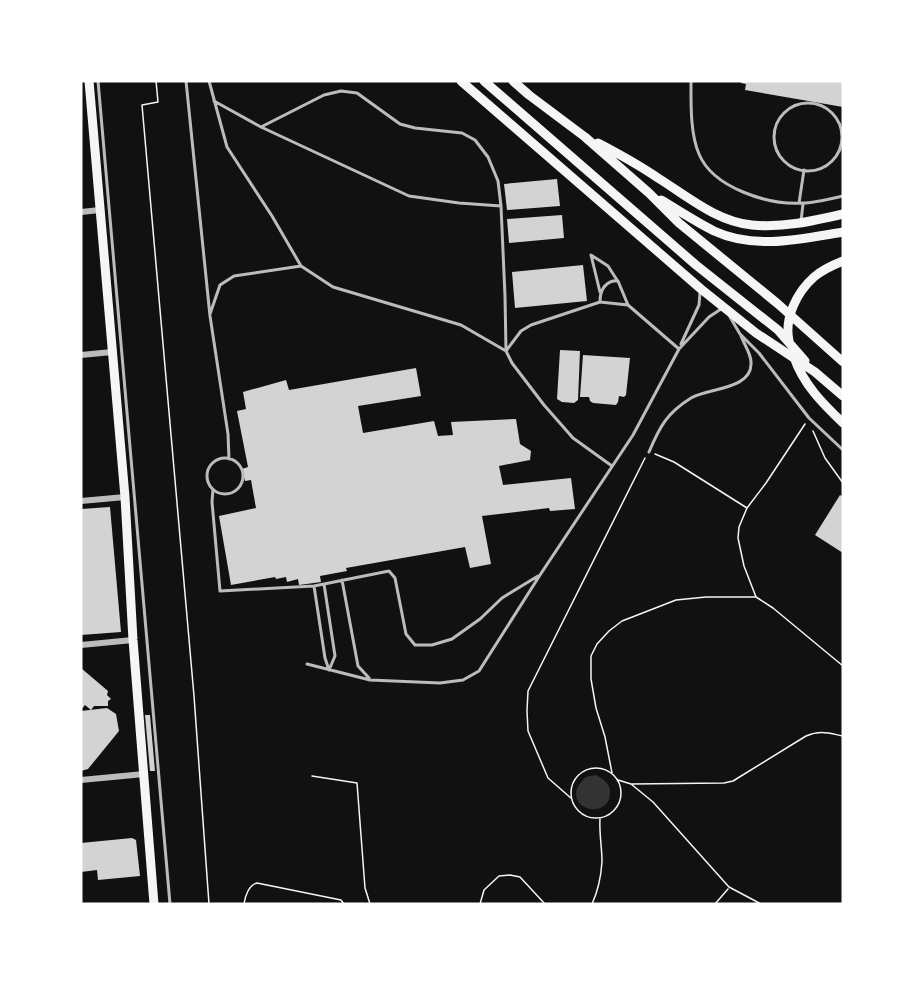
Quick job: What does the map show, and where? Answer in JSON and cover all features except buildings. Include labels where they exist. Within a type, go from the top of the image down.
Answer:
[{"type":"main road","points":[[89,81],[125,497],[133,640],[154,904]]},
{"type":"main road","points":[[460,81],[701,289],[756,333],[815,372],[843,396]]},
{"type":"main road","points":[[484,81],[696,265],[778,330],[815,372]]},
{"type":"main road","points":[[513,81],[585,137],[650,193],[679,223],[778,304],[843,362]]},
{"type":"main road","points":[[585,137],[655,176],[726,220],[751,225],[776,226],[843,214]]},
{"type":"main road","points":[[650,193],[715,231],[740,239],[762,242],[802,239],[843,232]]},
{"type":"main road","points":[[843,261],[814,276],[799,295],[791,312],[787,331],[798,369],[823,404],[843,423]]},
{"type":"street","points":[[81,212],[100,210]]},
{"type":"street","points":[[81,355],[112,352]]},
{"type":"street","points":[[81,501],[125,497]]},
{"type":"street","points":[[81,645],[133,640]]},
{"type":"street","points":[[81,780],[144,774]]},
{"type":"lane","points":[[98,81],[170,904]]},
{"type":"lane","points":[[186,81],[210,316],[228,434],[228,459]]},
{"type":"lane","points":[[209,81],[226,147],[272,216],[301,266],[333,287],[461,325],[506,351]]},
{"type":"lane","points":[[691,81],[694,132],[699,155],[711,171],[729,186],[760,198],[781,202],[801,203],[843,196]]},
{"type":"lane","points":[[261,127],[324,95],[341,91],[357,93],[400,124],[415,128],[462,133],[475,140],[488,157],[498,182],[506,296],[506,351],[512,363],[544,405],[573,438],[613,466]]},
{"type":"lane","points":[[214,101],[261,127],[410,196],[501,206]]},
{"type":"lane","points":[[812,103],[832,112],[842,131],[842,141],[839,152],[833,160],[824,167],[804,171],[791,166],[782,159],[776,149],[774,137],[776,126],[782,116],[791,108],[812,103]]},
{"type":"lane","points":[[801,223],[804,171]]},
{"type":"lane","points":[[600,302],[591,255],[608,266],[618,281],[628,304],[679,349]]},
{"type":"lane","points":[[210,316],[220,285],[234,276],[301,266]]},
{"type":"lane","points":[[600,294],[608,282],[618,281]]},
{"type":"lane","points":[[307,664],[369,680],[440,683],[463,680],[479,671],[633,435],[679,349],[699,305],[701,289]]},
{"type":"lane","points":[[506,351],[521,331],[531,325],[600,302],[628,304]]},
{"type":"lane","points":[[649,452],[658,430],[670,413],[694,396],[737,384],[750,371],[751,361],[740,334],[724,307],[709,317],[679,349]]},
{"type":"lane","points":[[740,334],[759,353],[809,418],[843,450]]},
{"type":"lane","points":[[228,459],[238,465],[243,476],[235,491],[223,494],[213,489],[207,479],[209,468],[217,460],[228,459]]},
{"type":"lane","points":[[213,489],[212,502],[220,591],[314,586],[389,571],[395,578],[406,633],[415,645],[432,645],[452,639],[480,619],[502,598],[540,575]]},
{"type":"lane","points":[[342,580],[358,666],[369,680]]},
{"type":"lane","points":[[324,584],[335,656],[329,670]]},
{"type":"lane","points":[[314,586],[325,658],[329,670]]},
{"type":"path","points":[[156,81],[158,102],[142,105],[193,684],[209,904]]},
{"type":"path","points":[[809,418],[813,433],[825,458],[843,483]]},
{"type":"path","points":[[756,597],[744,566],[738,538],[739,527],[747,508],[809,418]]},
{"type":"path","points":[[572,799],[548,778],[528,731],[528,691],[649,452],[674,462],[747,508]]},
{"type":"path","points":[[612,773],[605,737],[596,708],[591,679],[591,656],[597,644],[622,621],[676,600],[706,597],[756,597],[773,608],[843,666]]},
{"type":"path","points":[[618,780],[631,783],[724,783],[733,781],[816,732],[843,736]]},
{"type":"path","points":[[590,768],[606,769],[618,780],[621,787],[620,803],[615,810],[600,818],[593,818],[579,812],[572,799],[573,783],[583,771],[590,768]]},
{"type":"path","points":[[312,776],[357,783],[365,888],[370,904]]},
{"type":"path","points":[[631,783],[653,802],[712,871],[729,887],[761,904]]},
{"type":"path","points":[[592,904],[601,875],[600,818]]},
{"type":"path","points":[[480,904],[484,890],[499,876],[510,875],[520,877],[545,904]]},
{"type":"path","points":[[244,904],[249,889],[257,883],[341,900],[344,904]]},
{"type":"path","points":[[714,904],[729,887]]},
{"type":"shaded area","points":[[596,775],[608,784],[610,793],[608,800],[605,806],[586,808],[577,800],[578,786],[586,777]]}]
